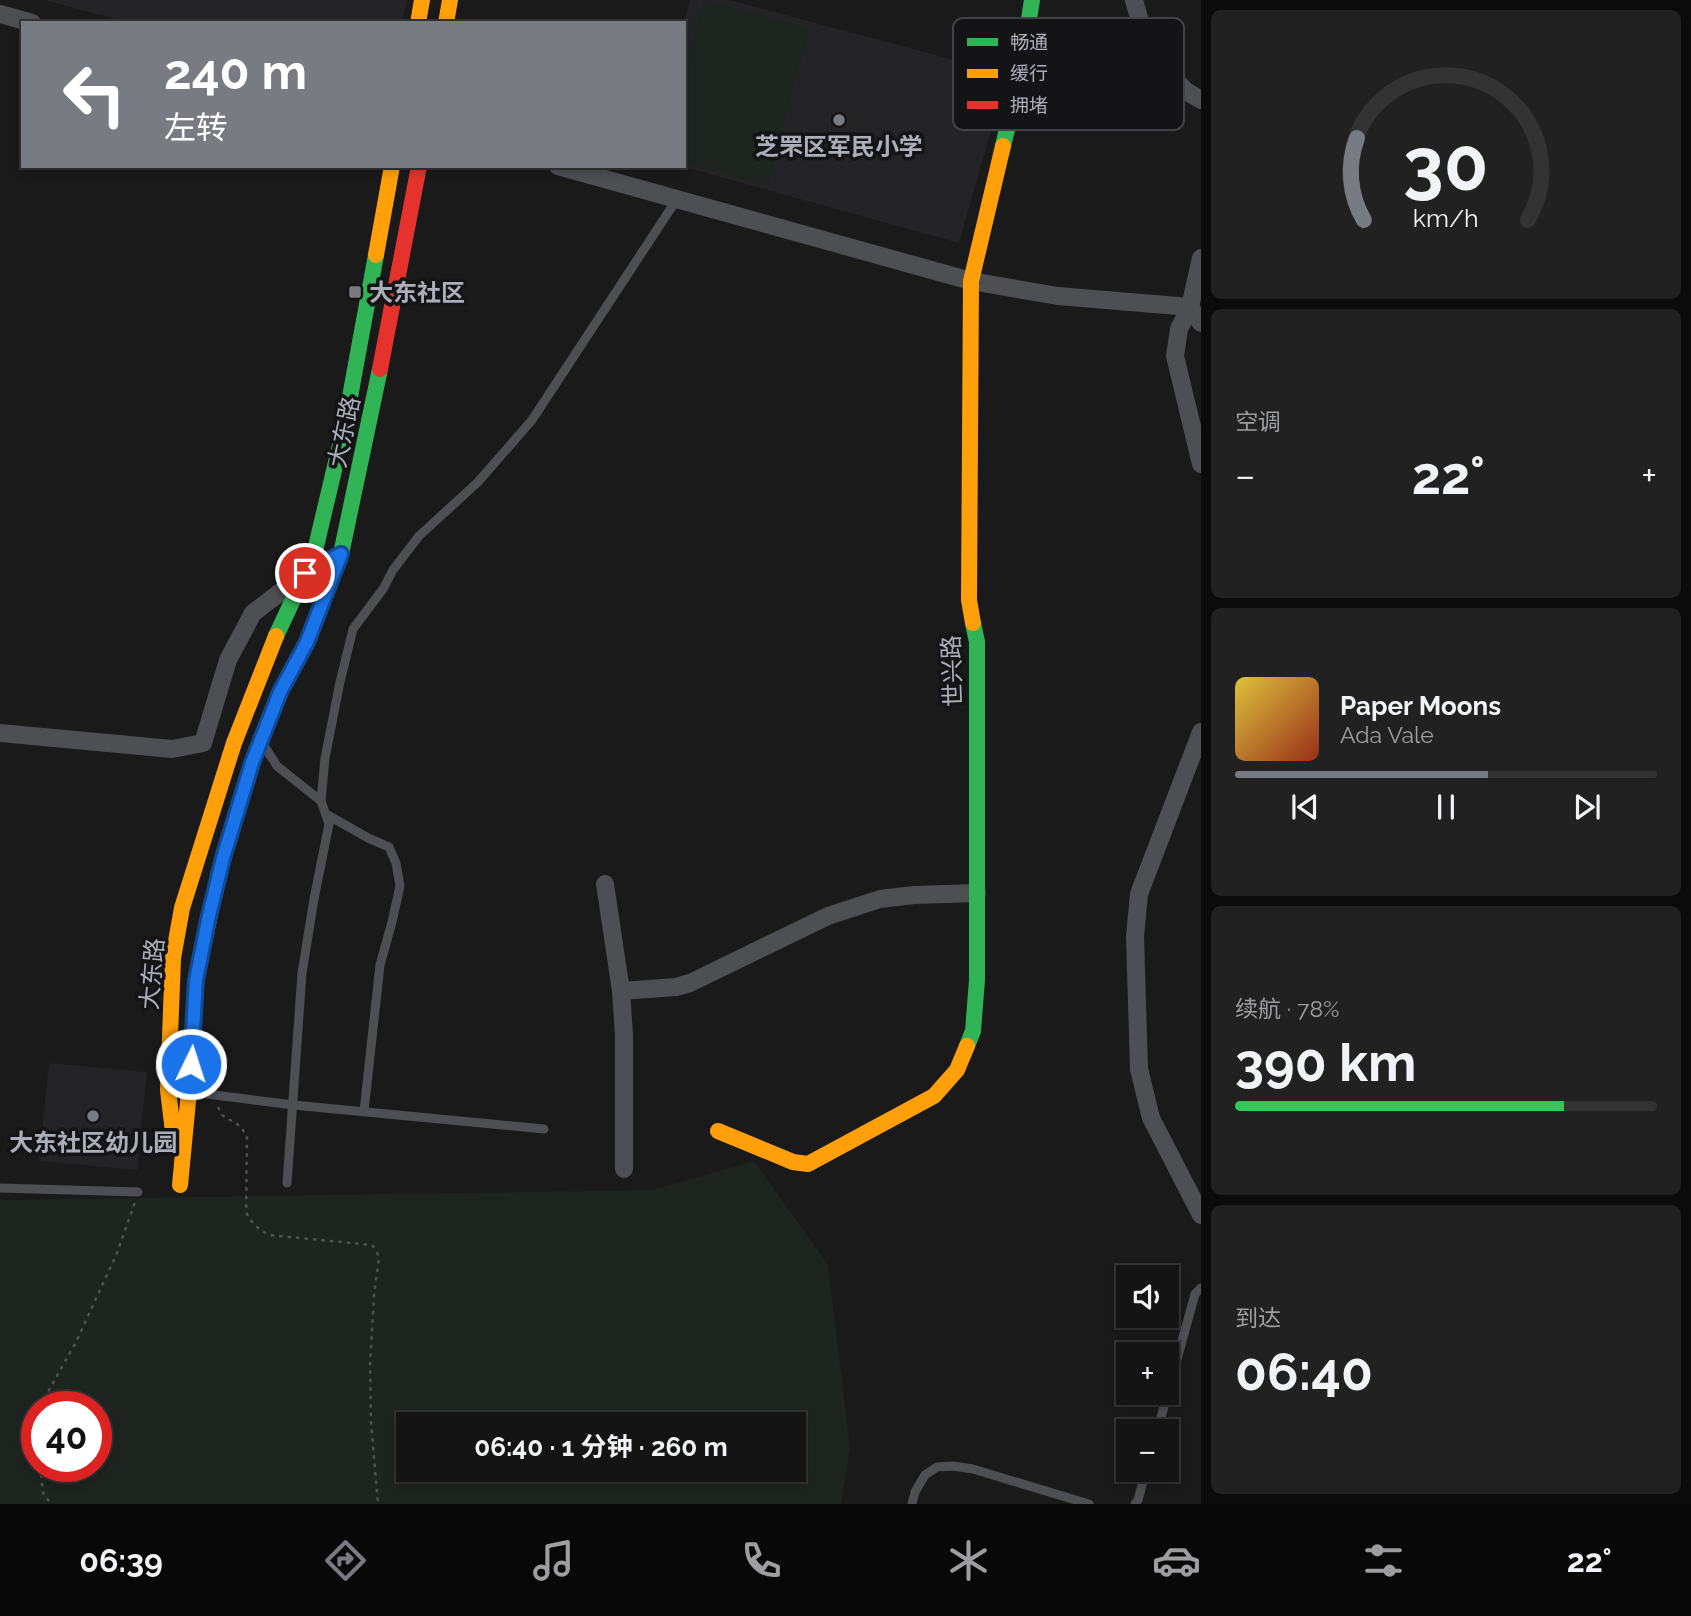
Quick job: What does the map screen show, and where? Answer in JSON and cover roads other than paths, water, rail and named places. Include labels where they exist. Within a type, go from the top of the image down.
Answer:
[{"type":"street","points":[[418,21],[422,0]]},
{"type":"street","points":[[446,21],[450,0]]},
{"type":"street","name":"世兴路","points":[[1029,18],[1032,0]]},
{"type":"street","points":[[1134,0],[1139,18]]},
{"type":"street","points":[[0,14],[25,21]]},
{"type":"street","points":[[1184,89],[1201,100]]},
{"type":"street","name":"世兴路","points":[[718,1131],[793,1162],[808,1164],[934,1096],[957,1070],[973,1031],[977,980],[977,642],[969,600],[971,281],[1007,130]]},
{"type":"street","name":"大东路","points":[[391,168],[345,424],[314,555],[275,639],[244,719],[182,908],[173,958],[168,1090],[180,1185],[196,980],[205,932],[223,858],[252,763],[280,692],[307,642],[341,554],[419,168]]},
{"type":"street","points":[[565,168],[971,281],[1058,296],[1190,307]]},
{"type":"street","points":[[1201,258],[1190,307],[1179,329],[1175,356],[1201,464]]},
{"type":"street","points":[[1190,307],[1201,323]]},
{"type":"street","points":[[0,733],[172,749],[203,743],[228,660],[253,613],[305,573],[341,554]]},
{"type":"street","points":[[1201,732],[1139,894],[1135,936],[1139,1069],[1151,1118],[1201,1215]]},
{"type":"street","points":[[605,884],[621,991],[624,1035],[624,1169]]},
{"type":"street","points":[[621,991],[676,987],[690,983],[828,916],[880,900],[914,895],[977,893]]},
{"type":"lane","points":[[287,1183],[302,973],[330,824],[321,801],[325,758],[353,629],[419,536],[478,482],[532,420],[677,200]]},
{"type":"lane","points":[[244,719],[277,766],[321,801]]},
{"type":"lane","points":[[326,814],[389,847],[396,863],[400,886],[380,965],[365,1111]]},
{"type":"lane","points":[[168,1090],[544,1129]]},
{"type":"lane","points":[[0,1188],[138,1192]]},
{"type":"lane","points":[[1161,1419],[1195,1294],[1201,1288]]},
{"type":"lane","points":[[912,1504],[915,1492],[925,1475],[937,1467],[953,1466],[973,1469],[1089,1504]]},
{"type":"lane","points":[[1135,1504],[1143,1482]]},
{"type":"place","name":"芝罘区军民小学","points":[[839,120]]},
{"type":"place","name":"大东社区","points":[[355,292]]},
{"type":"place","name":"大东社区幼儿园","points":[[93,1116]]}]
